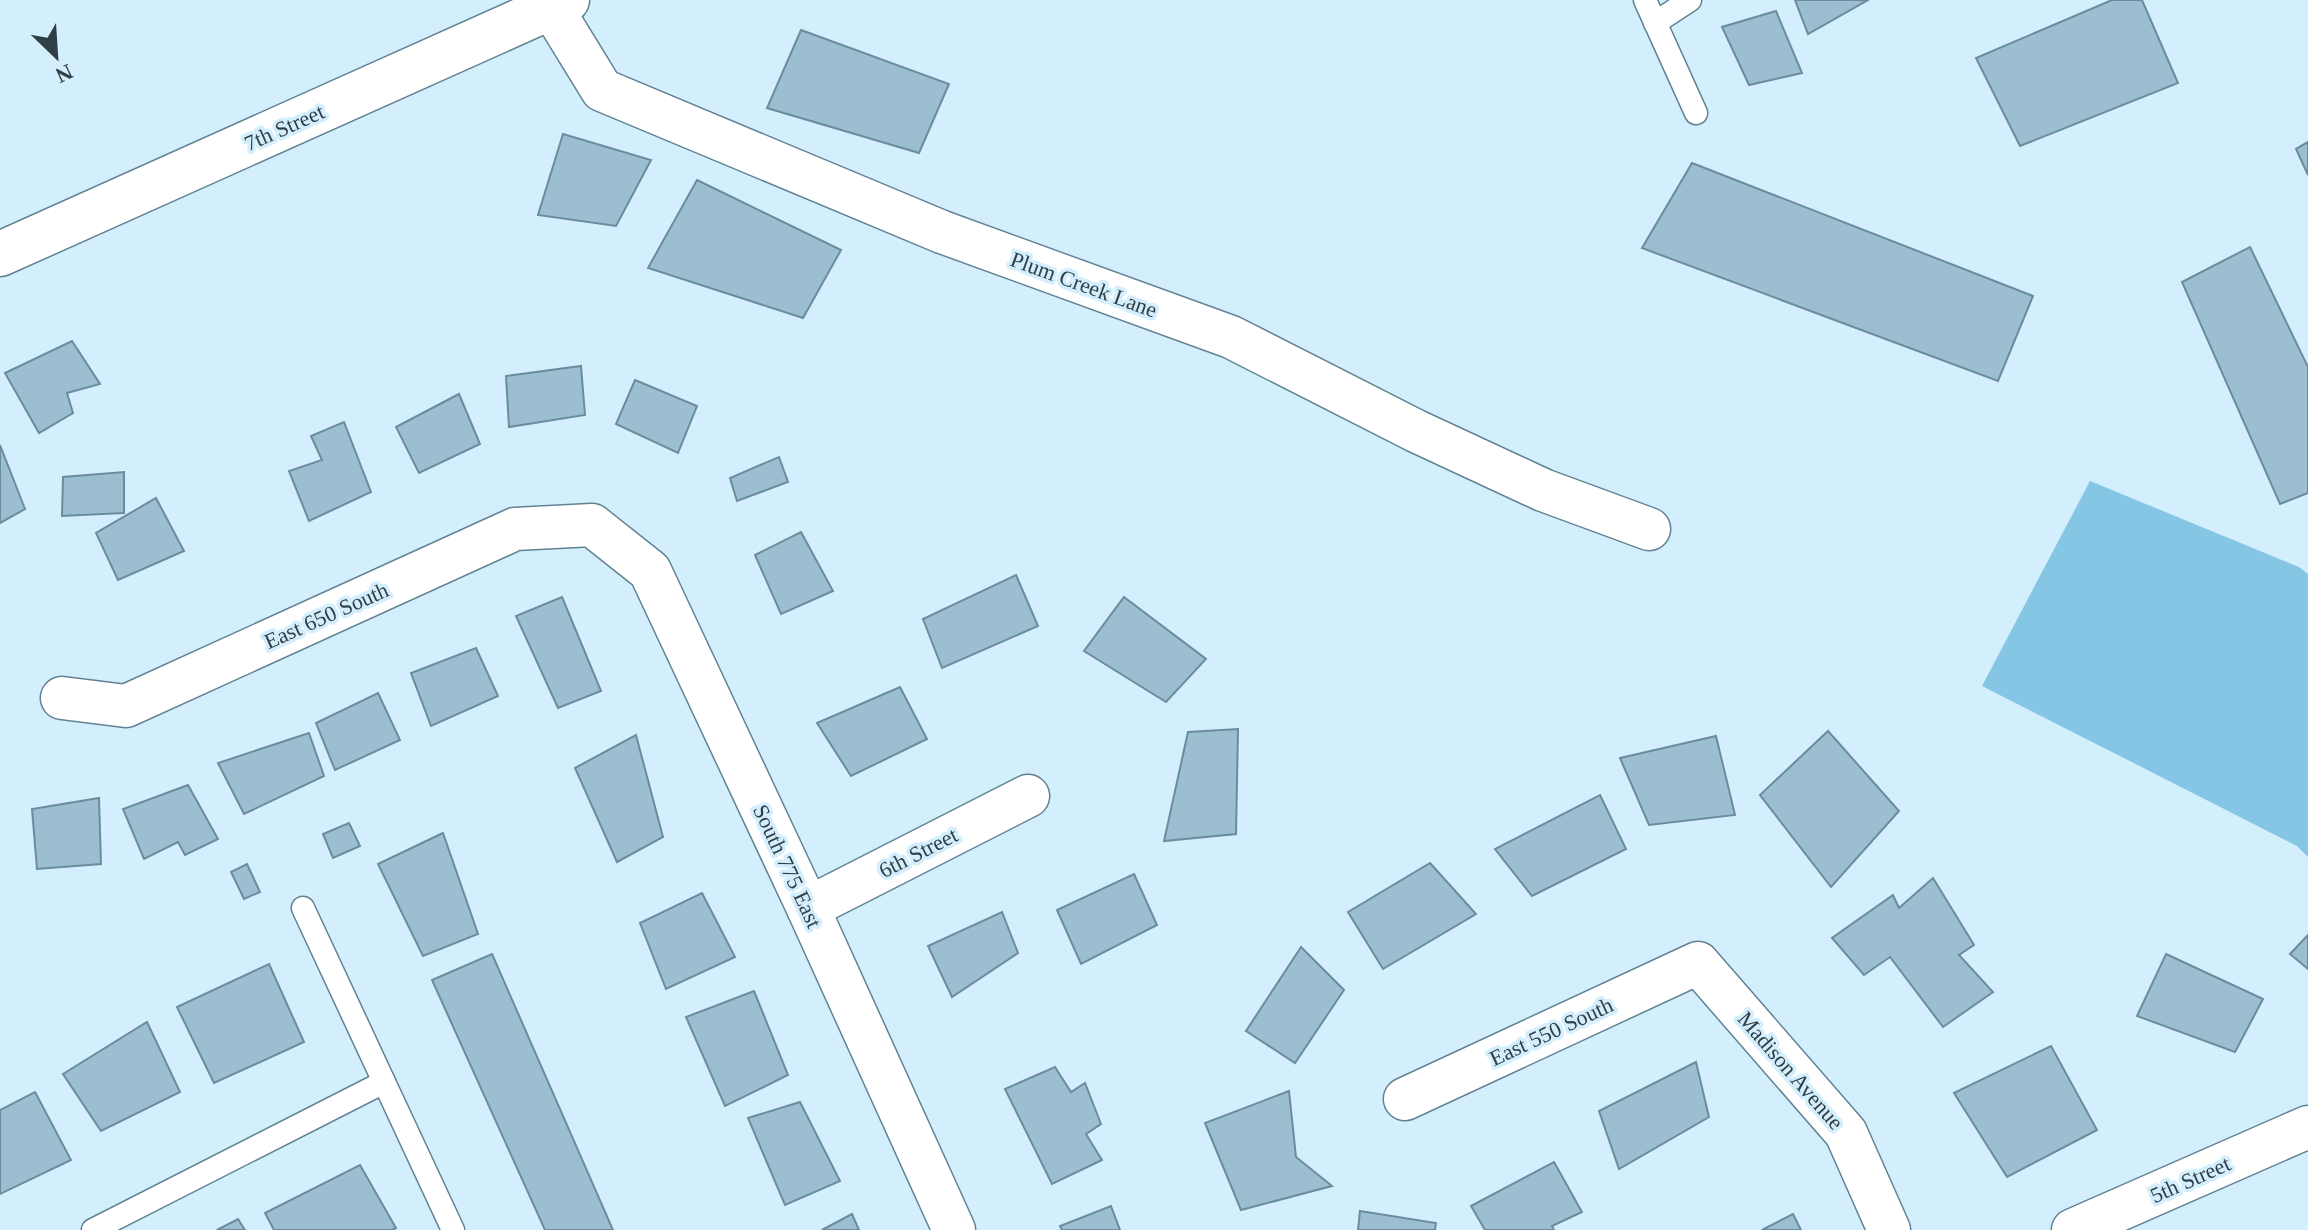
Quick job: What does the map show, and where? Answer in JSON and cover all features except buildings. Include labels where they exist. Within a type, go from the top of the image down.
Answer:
[{"type":"street","name":"7th Street","points":[[0,254],[559,4]]},
{"type":"street","name":"Plum Creek Lane","points":[[559,4],[602,90],[942,232],[1231,337],[1416,431],[1543,490],[1649,529]]},
{"type":"street","name":"East 650 South","points":[[62,698],[126,706],[515,529],[592,525]]},
{"type":"street","name":"South 775 East","points":[[592,525],[650,571],[954,1230]]},
{"type":"street","name":"6th Street","points":[[808,908],[1028,796]]},
{"type":"street","name":"East 550 South","points":[[1405,1099],[1698,963]]},
{"type":"street","name":"Madison Avenue","points":[[1698,963],[1846,1133],[1889,1230]]},
{"type":"street","name":"5th Street","points":[[2073,1230],[2308,1127]]},
{"type":"lane","points":[[1645,0],[1696,113]]},
{"type":"lane","points":[[1655,23],[1690,0]]},
{"type":"lane","points":[[303,908],[453,1230]]},
{"type":"lane","points":[[93,1230],[384,1082]]},
{"type":"shaded area","points":[[2090,481],[2299,567],[2308,574],[2308,857],[2297,846],[1982,686]]}]
